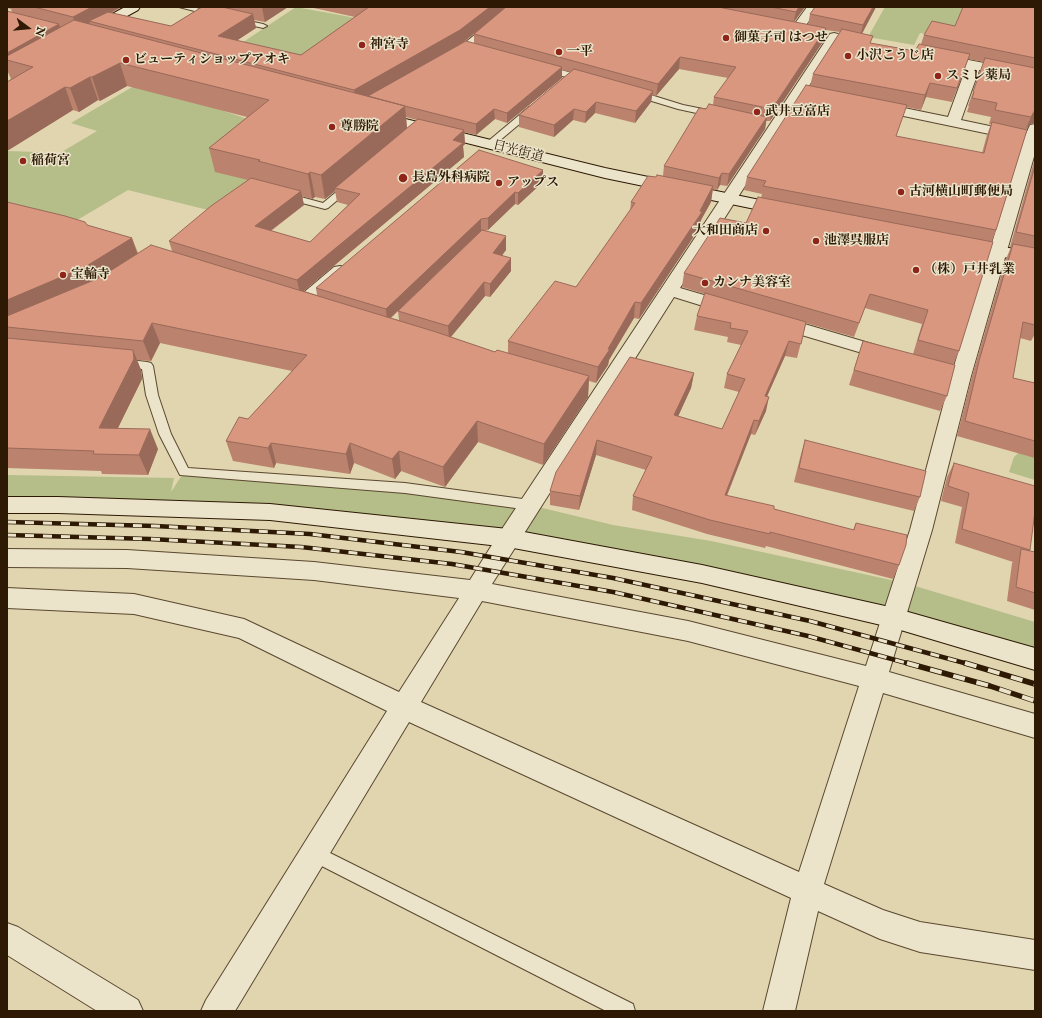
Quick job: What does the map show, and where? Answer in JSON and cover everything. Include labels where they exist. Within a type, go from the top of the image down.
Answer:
[{"type":"street","points":[[100,43],[85,36],[134,7]]},
{"type":"street","points":[[797,29],[813,7]]},
{"type":"street","points":[[782,26],[850,40]]},
{"type":"street","points":[[217,1011],[475,590],[530,504],[595,391],[669,290],[728,199],[772,126],[798,91],[834,37]]},
{"type":"street","points":[[927,56],[1035,77]]},
{"type":"street","points":[[953,122],[974,65]]},
{"type":"street","points":[[798,91],[813,94]]},
{"type":"street","points":[[779,1011],[807,892],[921,530],[954,374],[998,251],[1034,135],[953,122],[860,103]]},
{"type":"street","name":"日光街道","points":[[361,112],[482,150],[797,212]]},
{"type":"street","points":[[944,240],[1035,258]]},
{"type":"street","points":[[323,310],[295,301],[350,262]]},
{"type":"street","points":[[669,290],[909,360]]},
{"type":"street","points":[[7,505],[58,505],[270,512],[508,538],[702,574],[894,618],[1035,659]]},
{"type":"street","points":[[7,558],[127,559],[314,571],[475,590],[688,631],[874,679],[1035,726]]},
{"type":"street","points":[[7,598],[134,604],[244,629],[404,707],[880,924],[920,937],[1035,955]]},
{"type":"street","points":[[7,938],[127,1011]]},
{"type":"lane","points":[[183,7],[263,26]]},
{"type":"lane","points":[[446,57],[469,48],[514,7]]},
{"type":"lane","points":[[534,65],[569,78],[594,82]]},
{"type":"lane","points":[[630,92],[724,116]]},
{"type":"lane","points":[[482,150],[536,105]]},
{"type":"lane","points":[[273,193],[325,206],[360,176]]},
{"type":"lane","points":[[109,362],[147,366],[152,396],[165,434],[184,472],[405,488],[530,504]]},
{"type":"lane","points":[[314,852],[626,1011]]},
{"type":"green space","points":[[296,7],[361,19],[420,53],[216,60]]},
{"type":"green space","points":[[885,7],[990,7],[958,40],[920,33],[914,45],[868,37]]},
{"type":"green space","points":[[139,83],[269,126],[261,174],[212,211],[128,190],[62,229],[7,246],[7,151],[37,152],[50,159],[97,131],[71,123]]},
{"type":"green space","points":[[1035,437],[1035,480],[1009,472],[1014,457]]},
{"type":"green space","points":[[184,472],[530,505],[613,525],[711,541],[905,583],[1035,622],[1035,659],[702,574],[164,500],[7,499],[7,475],[174,478],[171,492]]},
{"type":"building","points":[[34,7],[92,7],[73,17]]},
{"type":"building","points":[[202,7],[222,7],[253,14],[218,36],[301,55],[369,7],[490,7],[460,30],[354,90],[89,21],[108,12],[171,26]]},
{"type":"building","points":[[506,7],[718,7],[826,28],[772,109],[714,97],[736,67],[680,57],[658,84],[474,34]]},
{"type":"building","points":[[771,7],[799,7],[796,12]]},
{"type":"building","points":[[815,7],[873,7],[863,25],[810,14]]},
{"type":"building","points":[[963,7],[1035,7],[1035,58],[924,35],[932,21],[955,26]]},
{"type":"building","points":[[7,11],[59,24],[7,53]]},
{"type":"building","points":[[74,20],[405,106],[321,175],[310,172],[308,174],[258,161],[260,160],[209,148],[269,100],[120,63],[70,88],[65,87],[7,121],[7,82],[33,67],[7,60],[7,56]]},
{"type":"building","points":[[842,29],[873,36],[870,43],[915,51],[919,44],[970,54],[957,88],[930,83],[925,95],[813,74]]},
{"type":"building","points":[[466,41],[562,67],[507,113],[494,109],[476,124],[368,96]]},
{"type":"building","points":[[985,58],[1035,68],[1035,110],[1031,117],[995,110],[997,103],[972,98]]},
{"type":"building","points":[[574,69],[653,91],[636,111],[596,102],[586,112],[574,109],[554,125],[519,115]]},
{"type":"building","points":[[806,85],[907,105],[896,136],[984,153],[992,122],[1027,130],[996,230],[763,186],[766,181],[747,177]]},
{"type":"building","points":[[709,104],[767,117],[729,174],[722,173],[719,178],[664,166],[699,108],[706,109]]},
{"type":"building","points":[[418,119],[464,130],[453,140],[463,143],[297,280],[169,241],[211,206],[251,178],[301,191],[255,226],[310,242],[360,194],[335,188]]},
{"type":"building","points":[[479,150],[543,170],[518,193],[515,192],[488,218],[481,219],[386,309],[316,288]]},
{"type":"building","points":[[1035,166],[1035,236],[1016,232]]},
{"type":"building","points":[[657,175],[713,186],[700,211],[702,212],[641,303],[635,302],[608,349],[610,349],[598,367],[508,341],[555,281],[576,287],[635,203],[631,202],[648,176],[656,177]]},
{"type":"building","points":[[758,197],[993,242],[959,351],[918,340],[928,310],[870,294],[859,323],[684,273],[720,218],[746,223]]},
{"type":"building","points":[[7,202],[65,216],[85,222],[87,225],[132,238],[85,267],[7,300]]},
{"type":"building","points":[[482,230],[506,236],[493,253],[511,258],[490,284],[484,282],[448,326],[398,311]]},
{"type":"building","points":[[1013,244],[1035,248],[1035,325],[1023,322],[1013,378],[1035,383],[1035,441],[965,421],[979,361]]},
{"type":"building","points":[[151,245],[436,332],[495,352],[497,350],[589,376],[544,444],[477,421],[443,467],[399,451],[392,459],[350,443],[346,454],[271,443],[268,448],[226,441],[239,417],[248,419],[307,355],[152,323],[143,341],[7,327],[7,316],[99,278]]},
{"type":"building","points":[[705,293],[806,322],[801,344],[789,341],[765,396],[769,397],[759,421],[754,420],[725,495],[774,506],[774,509],[854,530],[856,523],[907,535],[906,545],[899,565],[770,532],[770,534],[710,520],[633,496],[652,457],[597,440],[580,496],[550,491],[556,472],[630,357],[694,373],[674,415],[722,429],[745,379],[727,374],[748,331],[730,328],[731,323],[697,316]]},
{"type":"building","points":[[7,338],[133,350],[134,359],[99,428],[150,429],[139,455],[93,454],[94,451],[7,448]]},
{"type":"building","points":[[863,341],[955,365],[947,396],[854,370]]},
{"type":"building","points":[[805,440],[926,471],[920,497],[799,468]]},
{"type":"building","points":[[954,463],[1035,486],[1035,511],[1030,550],[962,529],[969,493],[948,486]]},
{"type":"building","points":[[1021,549],[1035,552],[1035,593],[1016,587]]},
{"type":"railway","points":[[7,522],[155,526],[310,534],[461,552],[613,578],[810,621],[968,664]]},
{"type":"railway","points":[[7,535],[150,539],[301,547],[452,564],[613,592],[808,636],[910,664]]},
{"type":"railway","points":[[907,663],[990,686],[1035,701]]},
{"type":"railway","points":[[965,663],[1035,684]]},
{"type":"place","name":"御菓子司 はつせ","points":[[726,38]]},
{"type":"place","name":"神宮寺","points":[[362,45]]},
{"type":"place","name":"一平","points":[[559,52]]},
{"type":"place","name":"小沢こうじ店","points":[[848,56]]},
{"type":"place","name":"ビューティショップアオキ","points":[[126,60]]},
{"type":"place","name":"スミレ薬局","points":[[938,76]]},
{"type":"place","name":"武井豆富店","points":[[757,112]]},
{"type":"place","name":"尊勝院","points":[[332,127]]},
{"type":"place","name":"稲荷宮","points":[[23,161]]},
{"type":"place","name":"長島外科病院","points":[[403,178]]},
{"type":"place","name":"アップス","points":[[499,183]]},
{"type":"place","name":"古河横山町郵便局","points":[[901,192]]},
{"type":"place","name":"大和田商店","points":[[766,231]]},
{"type":"place","name":"池澤呉服店","points":[[816,241]]},
{"type":"place","name":"（株）戸井乳業","points":[[916,270]]},
{"type":"place","name":"宝輪寺","points":[[63,275]]},
{"type":"place","name":"カンナ美容室","points":[[705,283]]}]
